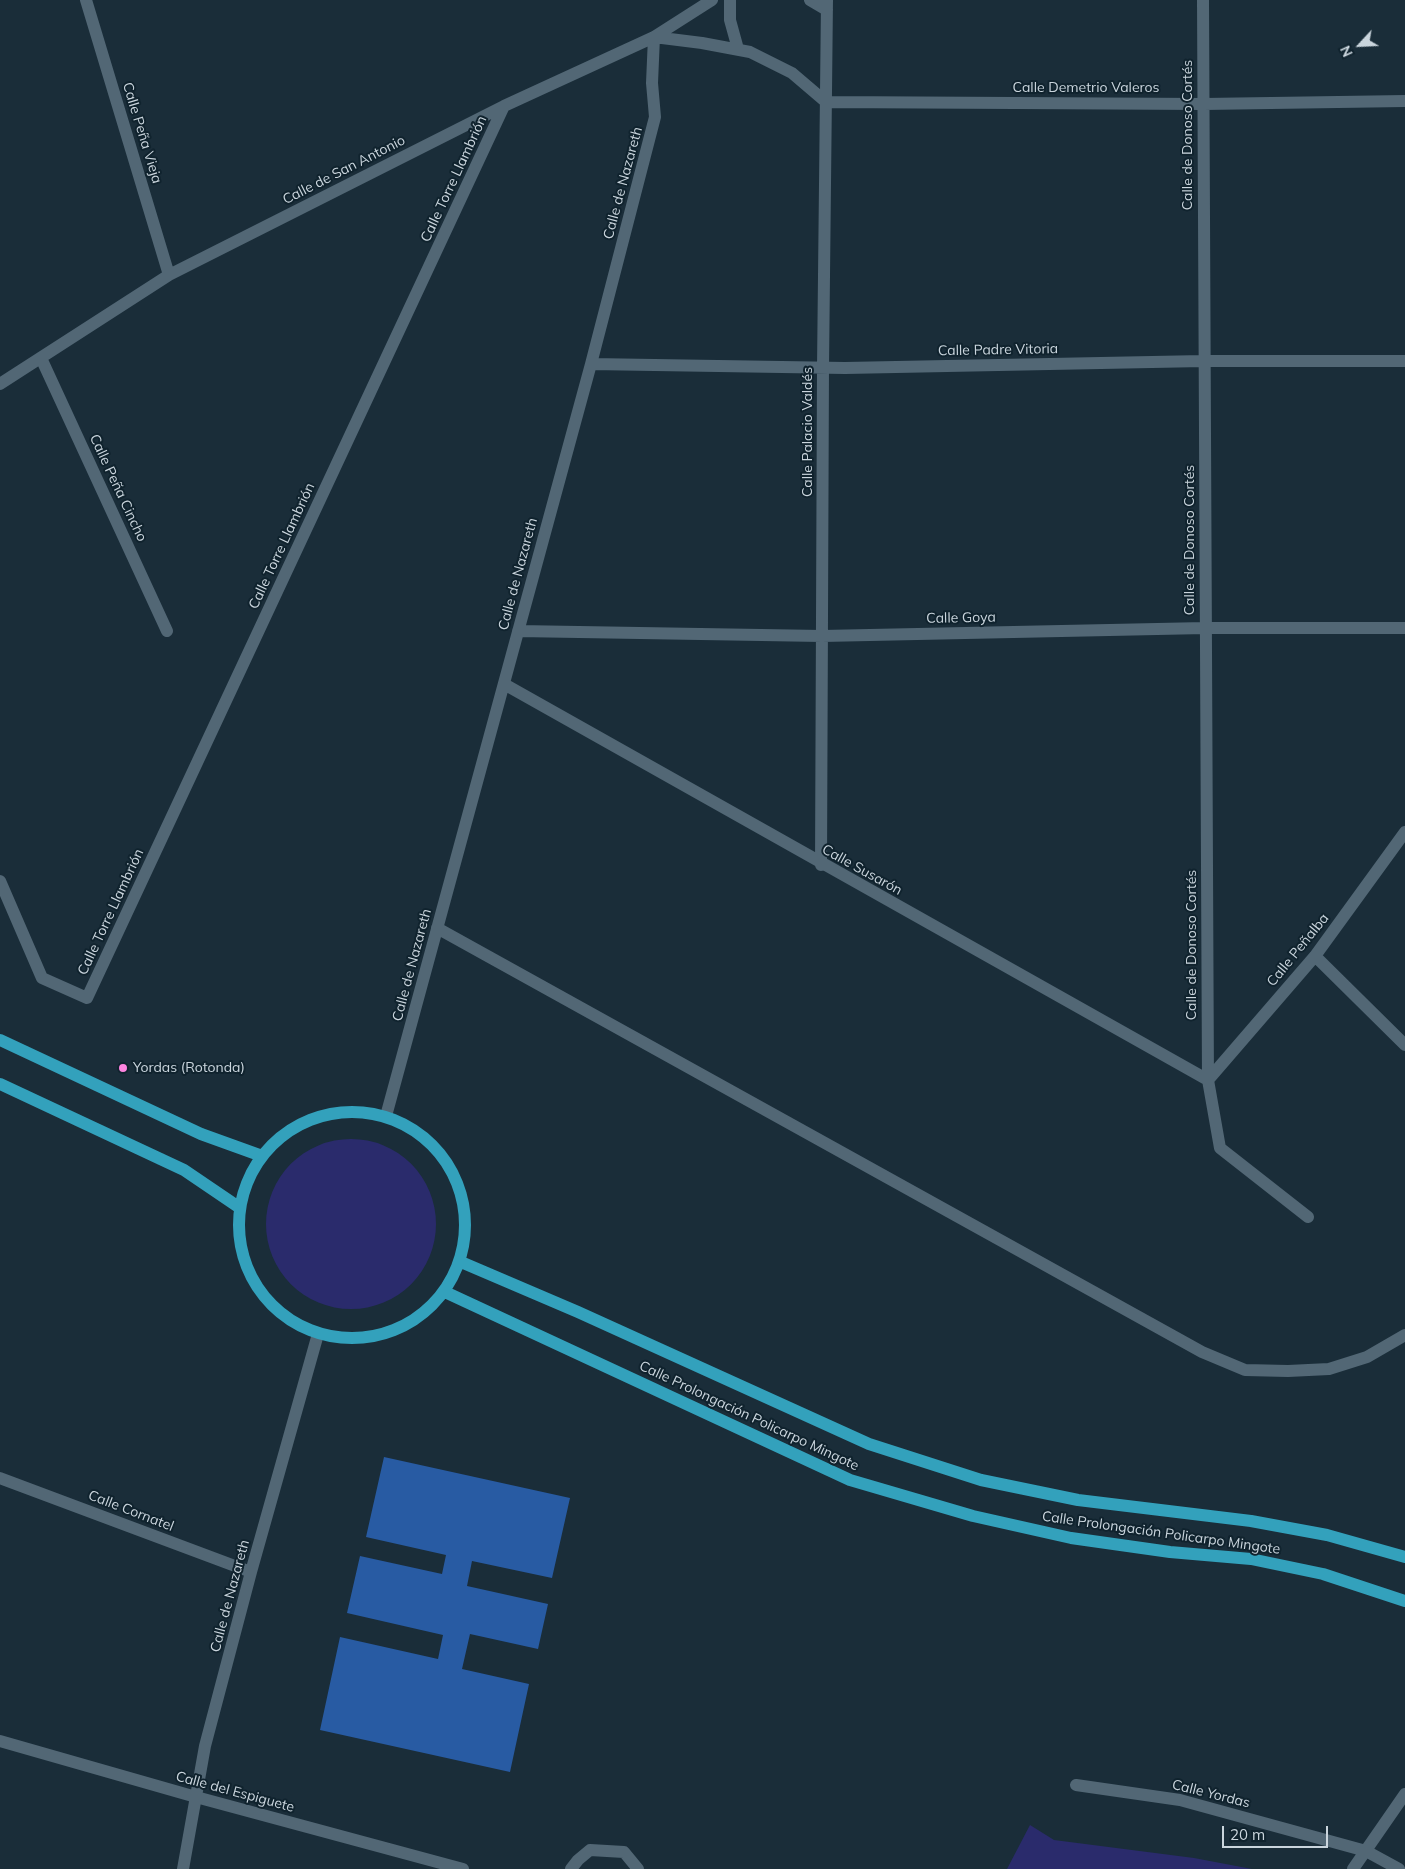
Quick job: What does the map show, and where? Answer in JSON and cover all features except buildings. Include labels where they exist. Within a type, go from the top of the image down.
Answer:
[{"type":"main road","points":[[0,1040],[200,1134],[262,1156]]},
{"type":"main road","points":[[0,1084],[184,1170],[240,1208]]},
{"type":"main road","points":[[352,1111],[386,1116],[418,1132],[444,1157],[461,1190],[467,1226],[461,1262],[445,1292],[426,1313],[400,1329],[372,1338],[343,1339],[318,1334],[291,1321],[271,1304],[255,1284],[244,1260],[239,1234],[240,1208],[248,1180],[262,1156],[287,1132],[318,1116],[352,1111]]},
{"type":"main road","name":"Calle Prolongación Policarpo Mingote","points":[[461,1262],[578,1312],[869,1444],[981,1480],[1078,1500],[1251,1521],[1326,1535],[1405,1557]]},
{"type":"main road","name":"Calle Prolongación Policarpo Mingote","points":[[445,1292],[850,1480],[973,1516],[1070,1538],[1170,1552],[1251,1559],[1323,1574],[1405,1601]]},
{"type":"street","name":"Calle Peña Vieja","points":[[86,0],[169,275]]},
{"type":"street","name":"Calle de San Antonio","points":[[0,384],[169,275],[504,106],[654,37],[712,0]]},
{"type":"street","points":[[730,0],[730,20],[738,49]]},
{"type":"street","points":[[810,0],[827,5]]},
{"type":"street","name":"Calle de Donoso Cortés","points":[[1203,0],[1203,362],[1208,1080],[1220,1148],[1308,1217]]},
{"type":"street","name":"Calle Palacio Valdés","points":[[821,865],[827,5]]},
{"type":"street","points":[[654,37],[738,49],[775,63],[792,73],[826,102]]},
{"type":"street","name":"Calle de Nazareth","points":[[386,1116],[591,364],[655,117],[652,83],[654,37]]},
{"type":"street","name":"Calle Demetrio Valeros","points":[[826,102],[1204,104],[1405,101]]},
{"type":"street","name":"Calle Torre Llambrión","points":[[0,881],[42,978],[88,998],[504,106]]},
{"type":"street","name":"Calle Peña Cincho","points":[[41,358],[167,631]]},
{"type":"street","name":"Calle Padre Vitoria","points":[[591,364],[823,368],[1405,361]]},
{"type":"street","name":"Calle Goya","points":[[518,631],[822,636],[1205,628],[1405,628]]},
{"type":"street","name":"Calle Susarón","points":[[504,684],[821,865],[1208,1080]]},
{"type":"street","name":"Calle Peñalba","points":[[1208,1080],[1315,956],[1405,832]]},
{"type":"street","points":[[437,928],[1202,1352],[1245,1370],[1288,1371],[1329,1369],[1367,1357],[1405,1335]]},
{"type":"street","points":[[1315,956],[1405,1045]]},
{"type":"street","name":"Calle de Nazareth","points":[[183,1869],[205,1746],[251,1572],[318,1334]]},
{"type":"street","name":"Calle Cornatel","points":[[0,1478],[251,1572]]},
{"type":"street","name":"Calle del Espiguete","points":[[0,1741],[196,1797],[463,1869]]},
{"type":"street","name":"Calle Yordas","points":[[1076,1785],[1180,1800],[1366,1851],[1399,1869]]},
{"type":"street","points":[[1353,1869],[1405,1794]]},
{"type":"street","points":[[572,1869],[578,1860],[590,1850],[624,1852],[638,1869]]},
{"type":"shaded area","points":[[359,1139],[384,1145],[405,1158],[417,1170],[433,1199],[436,1224],[435,1241],[430,1257],[417,1278],[405,1290],[376,1306],[343,1309],[318,1303],[297,1290],[285,1278],[269,1249],[266,1216],[272,1191],[285,1170],[297,1158],[326,1142]]},
{"type":"shaded area","points":[[1030,1825],[1054,1840],[1194,1858],[1252,1869],[1007,1869]]},
{"type":"place","name":"Yordas (Rotonda)","points":[[123,1068]]}]
